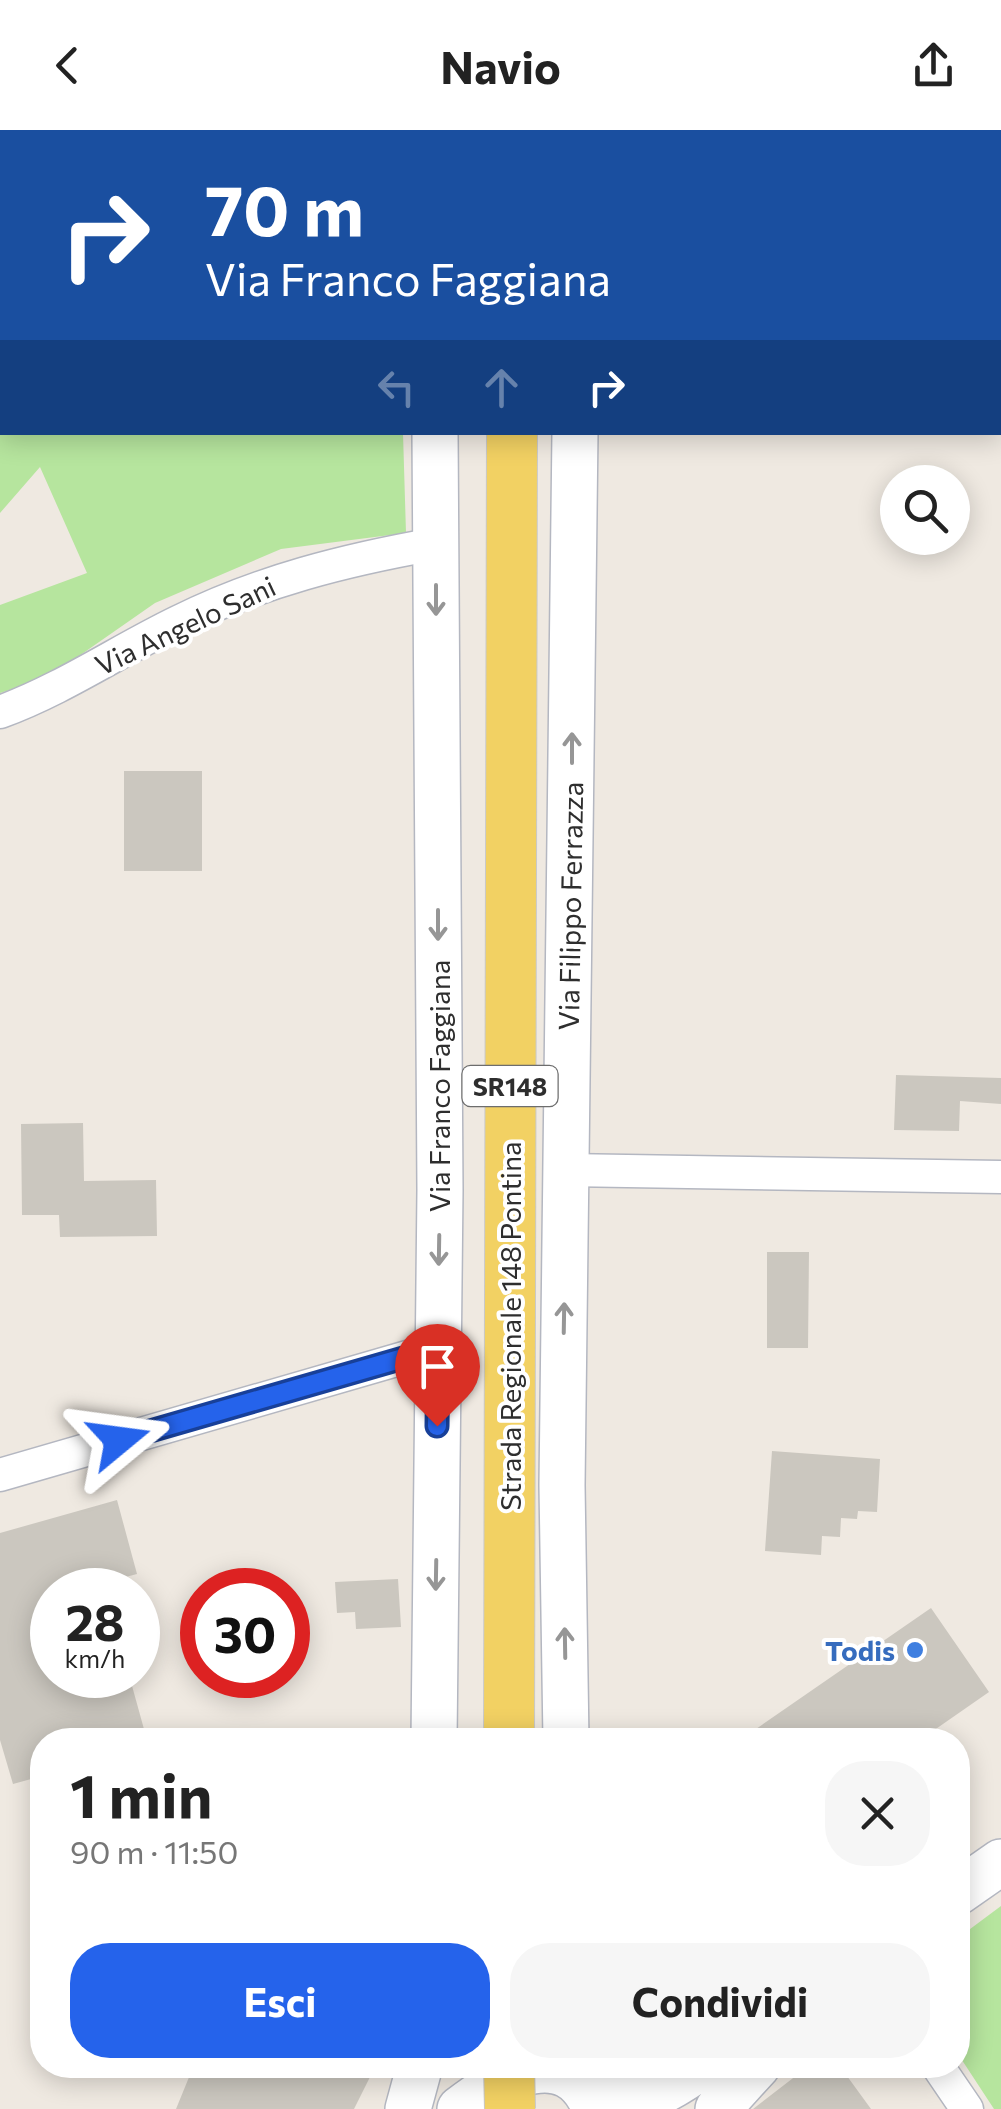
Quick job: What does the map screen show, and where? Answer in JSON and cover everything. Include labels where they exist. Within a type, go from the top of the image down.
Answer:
[{"type":"main road","name":"Strada Regionale 148 Pontina","points":[[509,1728],[512,435]]},
{"type":"main road","points":[[509,2078],[510,2109]]},
{"type":"street","name":"Via Franco Faggiana","points":[[434,1728],[438,1348],[435,435]]},
{"type":"street","name":"Via Filippo Ferrazza","points":[[566,1728],[562,1485],[575,435]]},
{"type":"street","name":"Via Angelo Sani","points":[[0,712],[44,694],[149,636],[246,591],[336,563],[435,544]]},
{"type":"street","points":[[566,1170],[1001,1177]]},
{"type":"street","points":[[0,1475],[438,1348]]},
{"type":"street","points":[[970,1884],[1001,1862]]},
{"type":"street","points":[[408,2109],[416,2078]]},
{"type":"street","points":[[432,2078],[432,2109]]},
{"type":"street","points":[[460,2109],[511,2078]]},
{"type":"street","points":[[947,2078],[967,2109]]},
{"type":"street","points":[[584,2089],[606,2105],[638,2103],[670,2089],[723,2088]]},
{"type":"green space","points":[[0,435],[403,435],[406,533],[281,549],[155,603],[46,679],[0,693],[0,605],[87,573],[40,467],[0,513]]},
{"type":"green space","points":[[1001,1906],[1001,2109],[994,2109],[970,2072],[970,1929]]},
{"type":"building","points":[[124,771],[202,771],[202,871],[124,871]]},
{"type":"building","points":[[896,1075],[1001,1078],[1001,1104],[960,1101],[959,1131],[894,1130]]},
{"type":"building","points":[[83,1123],[84,1181],[156,1180],[157,1236],[60,1237],[59,1215],[22,1215],[21,1124]]},
{"type":"building","points":[[767,1252],[809,1252],[808,1348],[767,1348]]},
{"type":"building","points":[[772,1451],[880,1459],[877,1512],[858,1511],[857,1519],[841,1518],[840,1537],[822,1536],[821,1555],[765,1551]]},
{"type":"building","points":[[117,1500],[135,1568],[30,1568],[30,1698],[135,1698],[144,1728],[30,1728],[30,1779],[13,1784],[0,1740],[0,1533]]},
{"type":"building","points":[[398,1579],[401,1627],[356,1629],[355,1612],[337,1613],[335,1582]]},
{"type":"building","name":"Todis","points":[[931,1608],[989,1692],[937,1728],[757,1728]]},
{"type":"building","points":[[189,2078],[370,2078],[354,2109],[176,2109]]},
{"type":"building","points":[[793,2078],[848,2078],[871,2109],[753,2109]]},
{"type":"place","name":"Todis","points":[[915,1650]]},
{"type":"route","points":[[119,1440],[438,1348],[437,1426]]}]
